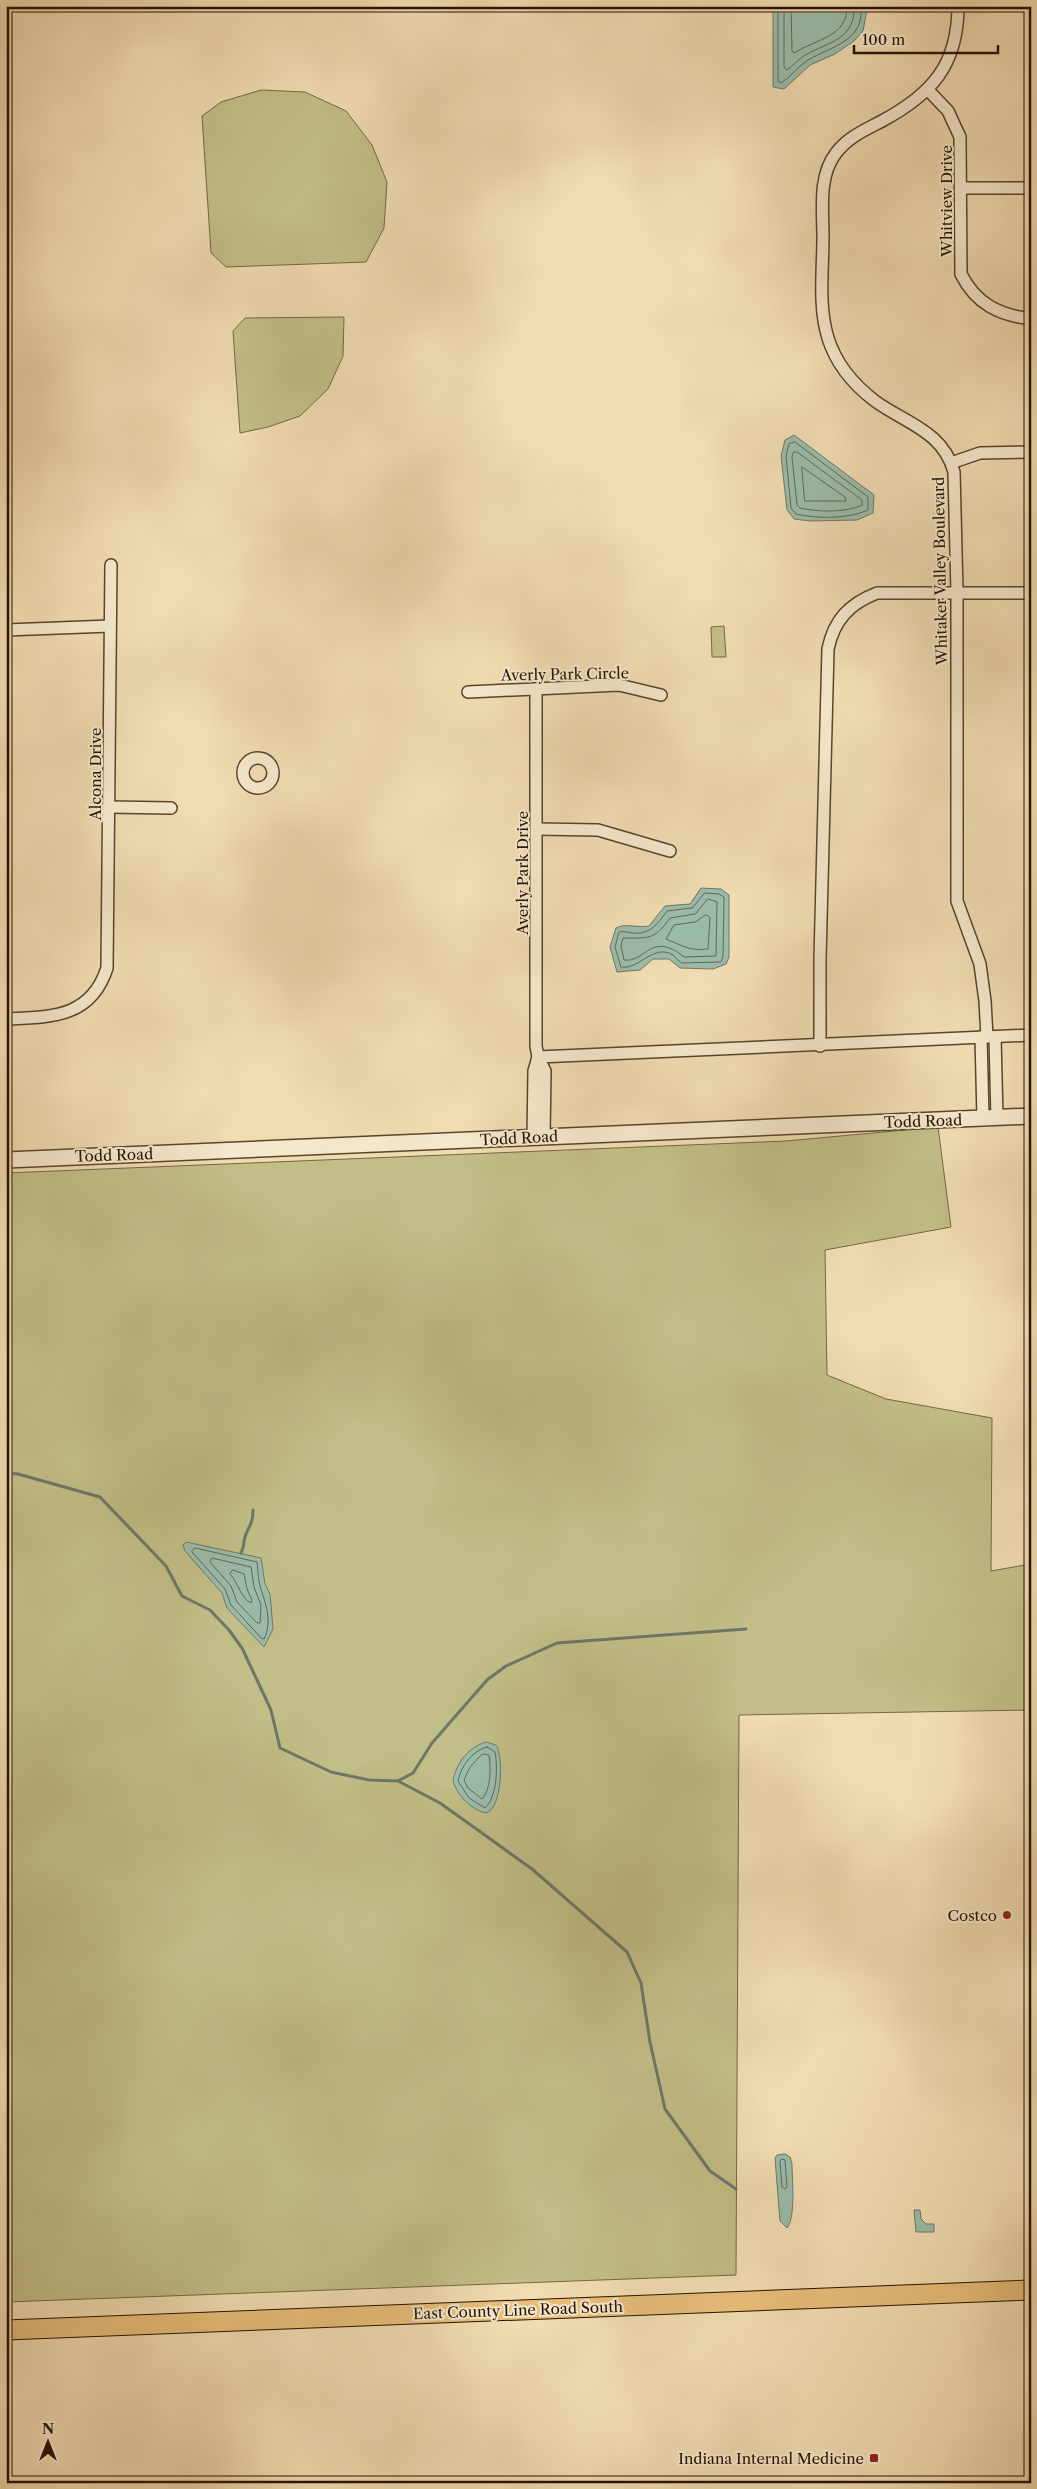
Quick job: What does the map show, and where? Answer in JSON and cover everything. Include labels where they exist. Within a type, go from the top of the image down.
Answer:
[{"type":"main road","name":"East County Line Road South","points":[[6,2330],[1031,2290]]},
{"type":"street","name":"Whitaker Valley Boulevard","points":[[958,6],[957,27],[952,51],[944,68],[928,90],[908,107],[848,140],[830,161],[824,190],[823,311],[830,344],[840,365],[850,378],[878,403],[931,435],[942,447],[951,462],[955,482],[957,592],[957,901],[980,964],[988,1037],[990,1118]]},
{"type":"street","name":"Whitview Drive","points":[[928,90],[948,111],[958,129],[962,147],[961,274],[970,290],[986,306],[1008,316],[1031,319]]},
{"type":"street","points":[[962,188],[1031,188]]},
{"type":"street","points":[[951,462],[980,453],[1031,452]]},
{"type":"street","name":"Alcona Drive","points":[[6,1019],[46,1017],[66,1013],[88,1000],[101,982],[109,955],[111,565]]},
{"type":"street","points":[[820,1046],[820,959],[828,649],[831,632],[842,614],[860,600],[877,594],[1031,592]]},
{"type":"street","points":[[6,630],[110,626]]},
{"type":"street","name":"Averly Park Circle","points":[[468,692],[623,685],[661,695]]},
{"type":"street","name":"Averly Park Drive","points":[[536,689],[536,1046],[538,1056],[545,1071],[539,1137]]},
{"type":"street","points":[[109,807],[171,808]]},
{"type":"street","points":[[537,830],[598,830],[670,851]]},
{"type":"street","points":[[538,1056],[820,1046],[1031,1035]]},
{"type":"street","name":"Todd Road","points":[[6,1160],[1031,1116]]},
{"type":"shaded area","points":[[261,90],[305,92],[346,111],[372,145],[387,182],[384,228],[366,262],[226,267],[211,253],[202,116],[221,102]]},
{"type":"shaded area","points":[[344,317],[343,356],[328,389],[300,416],[268,427],[240,433],[233,331],[245,318]]},
{"type":"shaded area","points":[[724,626],[726,657],[712,657],[711,627]]},
{"type":"shaded area","points":[[938,1127],[951,1227],[825,1250],[827,1375],[886,1399],[992,1418],[991,1571],[1025,1565],[1031,1560],[1031,1710],[739,1715],[736,2275],[6,2302],[6,1173],[786,1141]]},
{"type":"water","points":[[864,6],[867,10],[863,31],[854,41],[835,54],[810,65],[784,89],[773,87],[773,7]]},
{"type":"water","points":[[794,435],[874,495],[873,513],[857,520],[810,521],[794,519],[787,510],[781,456],[785,440]]},
{"type":"water","points":[[701,888],[721,889],[729,895],[729,957],[726,964],[713,969],[680,968],[669,959],[653,959],[640,970],[617,972],[610,947],[616,928],[623,926],[649,926],[665,906],[690,904]]},
{"type":"water","points":[[186,1542],[261,1558],[265,1584],[270,1594],[273,1629],[264,1647],[227,1608],[222,1593],[185,1551],[183,1545]]},
{"type":"water","points":[[486,1742],[496,1745],[499,1751],[501,1771],[495,1802],[486,1813],[475,1809],[465,1801],[453,1781],[457,1768],[464,1757],[474,1748]]},
{"type":"water","points":[[785,2154],[790,2157],[792,2164],[793,2188],[792,2215],[787,2228],[780,2221],[775,2158],[777,2155]]},
{"type":"water","points":[[914,2210],[920,2210],[921,2219],[926,2224],[934,2224],[934,2232],[916,2232]]},
{"type":"waterway","points":[[6,1473],[18,1474],[100,1497],[166,1566],[182,1596],[210,1610],[229,1630],[242,1648],[271,1710],[280,1748],[331,1772],[369,1780],[398,1781],[413,1773],[432,1743],[487,1680],[506,1666],[557,1643],[746,1629]]},
{"type":"waterway","points":[[241,1553],[245,1537],[252,1522],[253,1510]]},
{"type":"waterway","points":[[398,1781],[440,1803],[532,1869],[627,1952],[641,1983],[650,2042],[665,2109],[710,2171],[736,2189]]},
{"type":"place","name":"Costco","points":[[1007,1915]]},
{"type":"place","name":"Indiana Internal Medicine","points":[[874,2458]]}]
